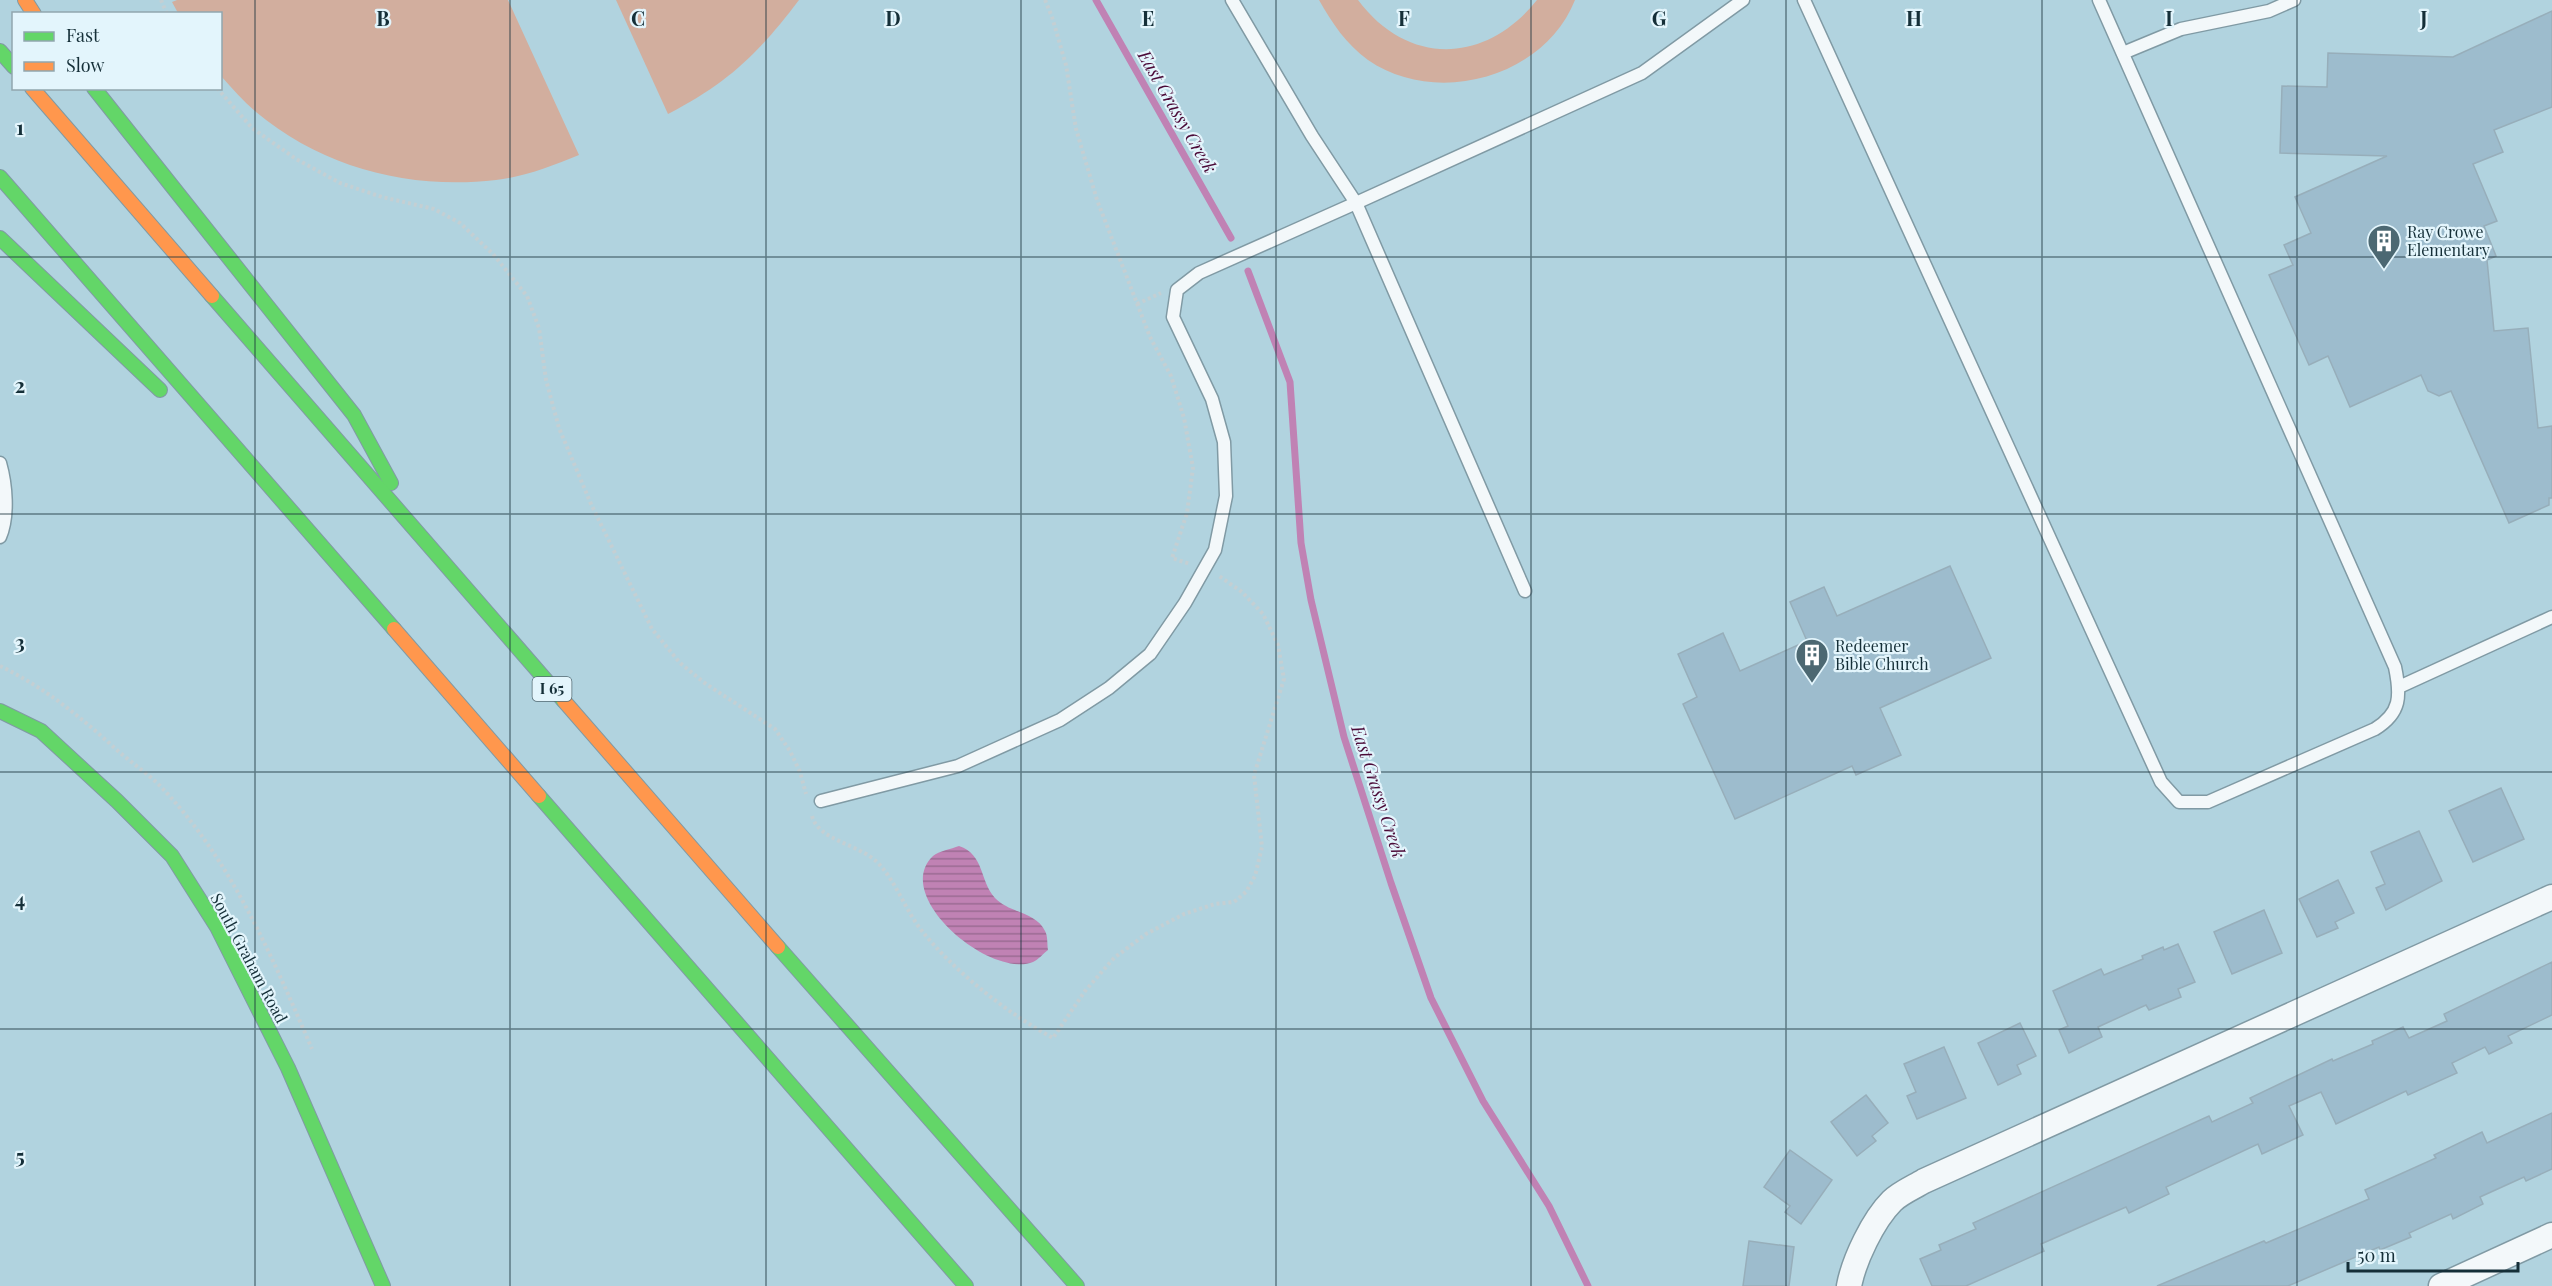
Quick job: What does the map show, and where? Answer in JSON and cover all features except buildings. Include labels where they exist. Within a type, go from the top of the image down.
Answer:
[{"type":"main road","points":[[0,51],[12,65]]},
{"type":"main road","name":"I 65","points":[[34,90],[894,1081],[1077,1286]]},
{"type":"main road","points":[[96,90],[354,415],[424,542]]},
{"type":"main road","points":[[0,177],[966,1286]]},
{"type":"main road","points":[[0,238],[173,403]]},
{"type":"main road","points":[[286,526],[680,957]]},
{"type":"main road","name":"South Graham Road","points":[[0,711],[41,731],[117,801],[172,856],[217,927],[288,1068],[383,1286]]},
{"type":"street","points":[[1849,1286],[1852,1272],[1865,1241],[1892,1201],[1924,1181],[2552,897]]},
{"type":"street","points":[[2441,1286],[2552,1235]]},
{"type":"lane","points":[[1232,0],[1312,136],[1356,203],[1525,591]]},
{"type":"lane","points":[[821,801],[958,766],[1060,720],[1108,688],[1150,654],[1185,603],[1215,550],[1226,496],[1224,442],[1212,399],[1173,317],[1177,291],[1199,273],[1642,73],[1743,0]]},
{"type":"lane","points":[[1804,0],[2161,782],[2179,801],[2208,802],[2364,734],[2390,720],[2397,705],[2399,687],[2395,667],[2099,0]]},
{"type":"lane","points":[[2123,53],[2181,28],[2269,11],[2294,0]]},
{"type":"lane","points":[[0,463],[5,480],[3,529],[0,537]]},
{"type":"lane","points":[[2399,687],[2552,617]]},
{"type":"path","points":[[810,810],[813,820],[822,833],[862,850],[878,863],[922,931],[976,986],[1031,1026],[1053,1038],[1085,991],[1114,958],[1146,934],[1184,914],[1215,904],[1234,902],[1246,892],[1255,876],[1262,847],[1254,776],[1284,679],[1278,645],[1263,614],[1223,578],[1173,558],[1187,513],[1192,468],[1185,418],[1171,376],[1150,337],[1097,200],[1076,129],[1066,65],[1045,0]]},
{"type":"path","points":[[219,90],[252,128],[296,159],[340,183],[382,197],[434,209],[460,223],[493,254],[527,296],[539,328],[546,380],[559,428],[591,504],[652,629],[680,663],[706,684],[775,729],[790,750],[800,771],[808,801]]},
{"type":"shaded area","points":[[177,0],[508,0],[579,155],[517,176],[464,182],[400,178],[339,161],[310,148],[282,131],[256,112],[222,77],[222,12],[177,12],[172,2]]},
{"type":"shaded area","points":[[616,0],[799,0],[770,36],[741,66],[708,91],[668,114]]},
{"type":"shaded area","points":[[1319,0],[1358,0],[1378,22],[1400,37],[1423,46],[1447,49],[1471,46],[1495,36],[1517,21],[1537,0],[1575,0],[1560,27],[1539,49],[1514,66],[1485,77],[1455,82],[1425,81],[1395,74],[1368,60],[1340,33]]},
{"type":"shaded area","points":[[959,846],[973,855],[978,862],[986,884],[995,898],[1007,907],[1029,916],[1045,931],[1048,950],[1035,961],[1015,964],[993,958],[971,946],[951,930],[935,912],[925,892],[923,873],[933,856]]},
{"type":"waterway","name":"East Grassy Creek","points":[[1096,0],[1231,238]]},
{"type":"waterway","name":"East Grassy Creek","points":[[1248,271],[1290,382],[1301,543],[1311,600],[1344,737],[1391,883],[1431,998],[1483,1101],[1549,1206],[1588,1286]]},
{"type":"traffic: fast","points":[[0,51],[12,65]]},
{"type":"traffic: fast","points":[[96,90],[354,415],[391,483]]},
{"type":"traffic: fast","points":[[0,177],[394,629]]},
{"type":"traffic: fast","points":[[0,238],[160,390]]},
{"type":"traffic: fast","points":[[212,296],[564,701]]},
{"type":"traffic: fast","points":[[0,711],[41,731],[117,801],[172,856],[217,927],[288,1068],[383,1286]]},
{"type":"traffic: fast","points":[[539,796],[966,1286]]},
{"type":"traffic: fast","points":[[778,947],[1077,1286]]},
{"type":"traffic: slow","points":[[25,0],[33,12]]},
{"type":"traffic: slow","points":[[34,90],[212,296]]},
{"type":"traffic: slow","points":[[394,629],[539,796]]},
{"type":"traffic: slow","points":[[564,701],[778,947]]},
{"type":"place","name":"Ray Crowe Elementary","points":[[2384,270]]},
{"type":"place","name":"Redeemer Bible Church","points":[[1812,684]]}]
